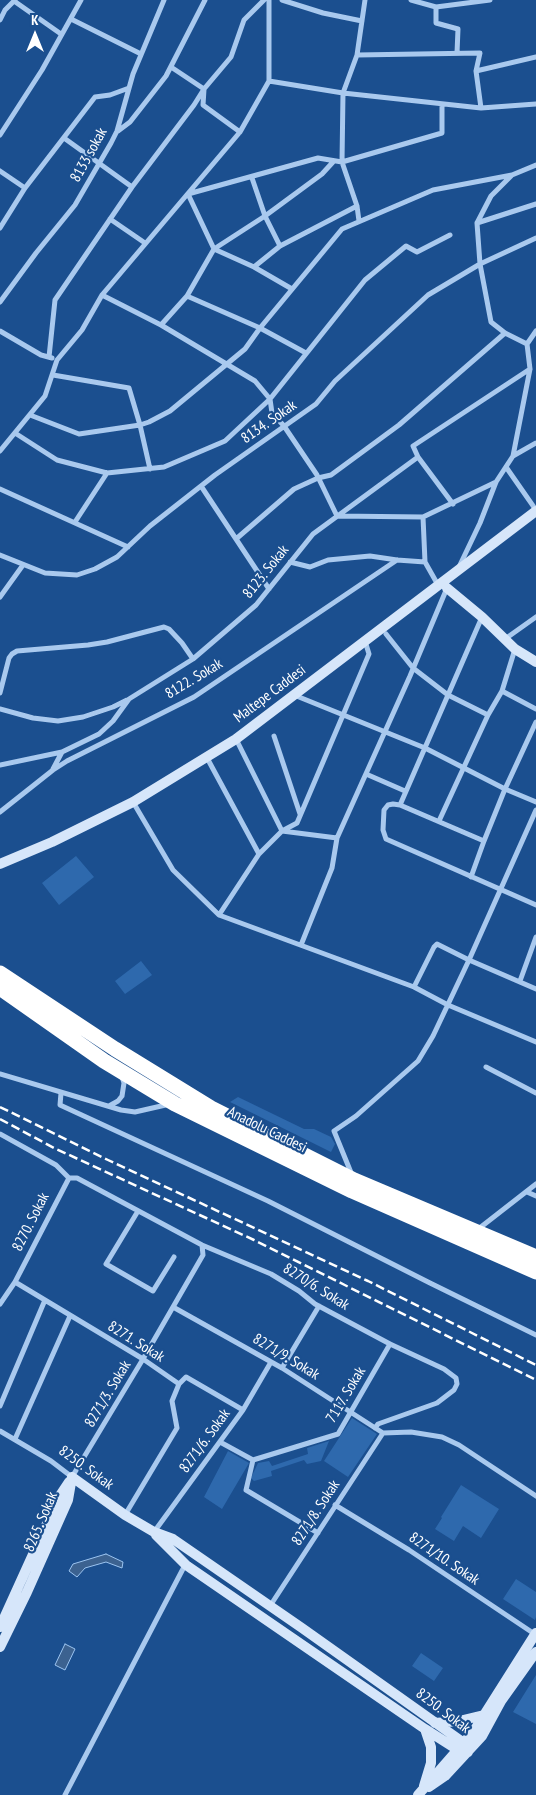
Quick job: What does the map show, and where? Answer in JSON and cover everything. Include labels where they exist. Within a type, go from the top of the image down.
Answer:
[{"type":"highway","name":"Anadolu Caddesi","points":[[0,973],[115,1049],[211,1108],[354,1180],[536,1257]]},
{"type":"highway","name":"Anadolu Caddesi","points":[[0,988],[120,1072],[175,1104],[352,1191],[536,1272]]},
{"type":"street","points":[[0,20],[2,9],[15,0],[61,34]]},
{"type":"street","points":[[0,135],[42,70],[81,0]]},
{"type":"street","name":"8133 sokak","points":[[0,302],[75,205],[117,132],[141,54],[164,0]]},
{"type":"street","points":[[117,132],[130,122],[166,76],[205,0]]},
{"type":"street","points":[[49,357],[54,300],[132,187],[230,57],[244,20],[264,0]]},
{"type":"street","points":[[0,451],[45,396],[57,360],[82,330],[102,295],[240,132],[269,81],[269,0]]},
{"type":"street","points":[[282,0],[322,13],[362,21]]},
{"type":"street","points":[[359,221],[342,162],[343,93],[356,55],[365,0]]},
{"type":"street","points":[[411,0],[436,7],[490,0]]},
{"type":"street","points":[[436,7],[436,23],[458,29],[457,53]]},
{"type":"street","points":[[72,19],[141,54]]},
{"type":"street","points":[[356,55],[480,53],[476,72],[480,108]]},
{"type":"street","points":[[476,72],[536,57]]},
{"type":"street","points":[[171,67],[204,89]]},
{"type":"street","points":[[269,81],[343,93],[480,108],[536,104]]},
{"type":"street","points":[[0,228],[25,188],[95,97],[110,95],[129,88]]},
{"type":"street","points":[[204,89],[203,105],[240,132]]},
{"type":"street","points":[[188,194],[252,178],[318,158],[342,162],[442,133],[442,104]]},
{"type":"street","points":[[64,138],[132,187]]},
{"type":"street","points":[[161,325],[187,296],[214,249],[265,216],[322,174],[333,162]]},
{"type":"street","points":[[30,415],[79,434],[140,425],[170,412],[244,349],[342,228],[433,190],[512,175],[536,165]]},
{"type":"street","points":[[0,171],[25,188]]},
{"type":"street","points":[[512,175],[491,196],[477,223],[480,264],[491,322],[505,333],[527,344]]},
{"type":"street","points":[[252,178],[265,216],[280,246]]},
{"type":"street","points":[[188,194],[214,249],[254,267],[292,289]]},
{"type":"street","points":[[477,223],[536,204]]},
{"type":"street","points":[[254,267],[280,246],[356,206]]},
{"type":"street","points":[[110,219],[145,243]]},
{"type":"street","points":[[15,433],[57,460],[107,473],[164,467],[224,441],[270,399],[365,280],[406,246],[417,252],[450,234]]},
{"type":"street","name":"8134. Sokak","points":[[0,555],[45,574],[77,575],[117,557],[150,526],[201,486],[316,404],[334,381],[428,295],[480,264],[536,238]]},
{"type":"street","points":[[102,295],[161,325],[255,381],[270,399],[272,413],[284,426],[318,478],[337,516],[424,517],[496,482]]},
{"type":"street","points":[[187,296],[260,328],[306,353]]},
{"type":"street","points":[[0,331],[41,355],[57,360]]},
{"type":"street","points":[[457,571],[480,523],[496,482],[512,456],[530,369],[527,344],[536,331]]},
{"type":"street","points":[[236,539],[294,489],[318,478],[331,475],[399,425],[505,333]]},
{"type":"street","points":[[453,504],[418,457],[413,446],[530,369]]},
{"type":"street","points":[[53,375],[129,388],[150,469]]},
{"type":"street","points":[[512,456],[536,443]]},
{"type":"street","name":"8123. Sokak","points":[[0,765],[62,752],[99,734],[113,720],[129,699],[193,659],[256,605],[313,534],[418,457]]},
{"type":"street","points":[[506,467],[536,510]]},
{"type":"street","points":[[75,522],[107,473]]},
{"type":"street","points":[[201,486],[269,589]]},
{"type":"street","points":[[0,489],[128,547]]},
{"type":"street","name":"Maltepe Caddesi","points":[[0,864],[52,842],[133,802],[236,739],[365,641],[443,587],[457,571],[536,510]]},
{"type":"street","points":[[424,517],[425,562],[443,587],[482,616],[515,649],[536,662]]},
{"type":"street","points":[[290,562],[310,568],[328,560],[370,556],[425,562]]},
{"type":"street","name":"8122. Sokak","points":[[0,812],[67,761],[194,697],[397,560]]},
{"type":"street","points":[[0,597],[23,565]]},
{"type":"street","points":[[302,946],[332,868],[337,838],[413,668],[443,587]]},
{"type":"street","points":[[400,805],[482,616]]},
{"type":"street","points":[[505,639],[536,617]]},
{"type":"street","points":[[0,693],[9,658],[17,651],[98,644],[164,627],[170,629],[193,659]]},
{"type":"street","points":[[386,634],[413,668],[448,695],[488,715]]},
{"type":"street","points":[[219,915],[258,854],[282,832],[297,823],[369,654],[365,641]]},
{"type":"street","points":[[439,822],[488,715],[502,691],[515,649]]},
{"type":"street","points":[[502,691],[536,708]]},
{"type":"street","points":[[294,694],[425,748],[505,789],[536,802]]},
{"type":"street","points":[[0,709],[33,718],[58,721],[83,717],[113,707],[129,699]]},
{"type":"street","points":[[471,877],[505,789],[536,722]]},
{"type":"street","points":[[274,736],[300,815]]},
{"type":"street","points":[[236,739],[282,832]]},
{"type":"street","points":[[53,770],[62,752]]},
{"type":"street","points":[[206,756],[258,854]]},
{"type":"street","points":[[366,774],[405,791]]},
{"type":"street","points":[[133,802],[173,870],[219,915],[414,987],[448,1004],[536,1042]]},
{"type":"street","points":[[484,841],[400,805],[388,805],[384,810],[383,830],[386,839],[536,905]]},
{"type":"street","points":[[354,1180],[334,1131],[356,1116],[418,1061],[433,1036],[469,960],[499,889],[536,810]]},
{"type":"street","points":[[282,832],[337,838]]},
{"type":"street","points":[[520,981],[536,938]]},
{"type":"street","points":[[414,987],[434,947],[438,944],[469,960],[536,989]]},
{"type":"street","points":[[486,1067],[536,1093]]},
{"type":"street","points":[[109,1106],[118,1101],[122,1096],[124,1083],[120,1072]]},
{"type":"street","points":[[0,1074],[61,1093],[135,1112],[175,1104]]},
{"type":"street","points":[[61,1093],[60,1104],[268,1201],[536,1335]]},
{"type":"street","points":[[0,1134],[56,1165],[69,1178]]},
{"type":"street","name":"8270/6. Sokak","points":[[69,1178],[77,1178],[202,1244],[271,1274],[319,1306],[456,1378],[457,1384],[454,1390],[436,1403],[378,1424],[375,1428]]},
{"type":"street","name":"8270. Sokak","points":[[0,1304],[15,1282],[69,1178]]},
{"type":"street","points":[[476,1231],[536,1184]]},
{"type":"street","points":[[527,1192],[536,1196]]},
{"type":"street","points":[[138,1211],[106,1264],[153,1291],[174,1257]]},
{"type":"street","name":"8271/3. Sokak","points":[[72,1477],[144,1360],[203,1255],[202,1244]]},
{"type":"street","name":"8271. Sokak","points":[[15,1282],[144,1360],[179,1384]]},
{"type":"street","points":[[0,1406],[45,1300]]},
{"type":"street","points":[[282,1368],[319,1306]]},
{"type":"street","name":"8271/9. Sokak","points":[[173,1307],[282,1368],[383,1433]]},
{"type":"street","points":[[15,1439],[70,1316]]},
{"type":"street","name":"7117. Sokak","points":[[253,1460],[338,1434],[390,1344]]},
{"type":"street","name":"8271/6. Sokak","points":[[154,1532],[243,1410],[271,1362]]},
{"type":"street","points":[[125,1515],[177,1428],[172,1401],[179,1384],[186,1377],[243,1410]]},
{"type":"street","name":"8250. Sokak","points":[[0,1432],[51,1460],[125,1515],[154,1532],[172,1538],[435,1723],[463,1748]]},
{"type":"street","points":[[383,1433],[411,1432],[442,1437],[459,1445],[536,1496]]},
{"type":"street","name":"8271/8. Sokak","points":[[270,1606],[383,1433]]},
{"type":"street","points":[[220,1442],[253,1460],[246,1490],[318,1533]]},
{"type":"street","name":"8265. Sokak","points":[[0,1627],[59,1497],[72,1477]]},
{"type":"street","name":"8265. Sokak","points":[[0,1647],[68,1500],[72,1477]]},
{"type":"street","name":"8271/10. Sokak","points":[[335,1505],[409,1550],[536,1634]]},
{"type":"street","name":"8250. Sokak","points":[[154,1532],[186,1565],[425,1729],[463,1748]]},
{"type":"street","points":[[65,1795],[186,1565]]},
{"type":"street","points":[[420,1793],[463,1748],[482,1736],[487,1717],[536,1634]]},
{"type":"street","points":[[435,1723],[487,1717],[536,1652]]},
{"type":"street","points":[[420,1793],[431,1763],[431,1747],[425,1729]]},
{"type":"shaded area","points":[[76,856],[94,877],[59,905],[42,883]]},
{"type":"shaded area","points":[[141,961],[152,975],[125,994],[115,981]]},
{"type":"shaded area","points":[[238,1097],[304,1129],[314,1129],[331,1137],[335,1144],[331,1152],[230,1102]]},
{"type":"shaded area","points":[[352,1418],[377,1434],[348,1477],[324,1461]]},
{"type":"shaded area","points":[[329,1441],[321,1461],[307,1464],[304,1460],[271,1471],[272,1476],[254,1481],[251,1478],[258,1463],[269,1461],[272,1466],[308,1454],[307,1448]]},
{"type":"shaded area","points":[[228,1451],[249,1463],[222,1509],[204,1497]]},
{"type":"shaded area","points":[[461,1485],[499,1509],[481,1538],[463,1526],[454,1541],[435,1529]]},
{"type":"shaded area","points":[[106,1554],[123,1562],[122,1568],[106,1562],[85,1568],[77,1577],[69,1571],[73,1564]]},
{"type":"shaded area","points":[[516,1579],[536,1592],[535,1620],[503,1599]]},
{"type":"shaded area","points":[[65,1644],[75,1649],[65,1670],[55,1665]]},
{"type":"shaded area","points":[[421,1653],[443,1668],[434,1681],[412,1666]]},
{"type":"shaded area","points":[[536,1675],[536,1724],[513,1712]]},
{"type":"railway","points":[[0,1107],[108,1160],[368,1281],[536,1365]]},
{"type":"railway","points":[[0,1119],[54,1148],[254,1240],[536,1380]]}]
